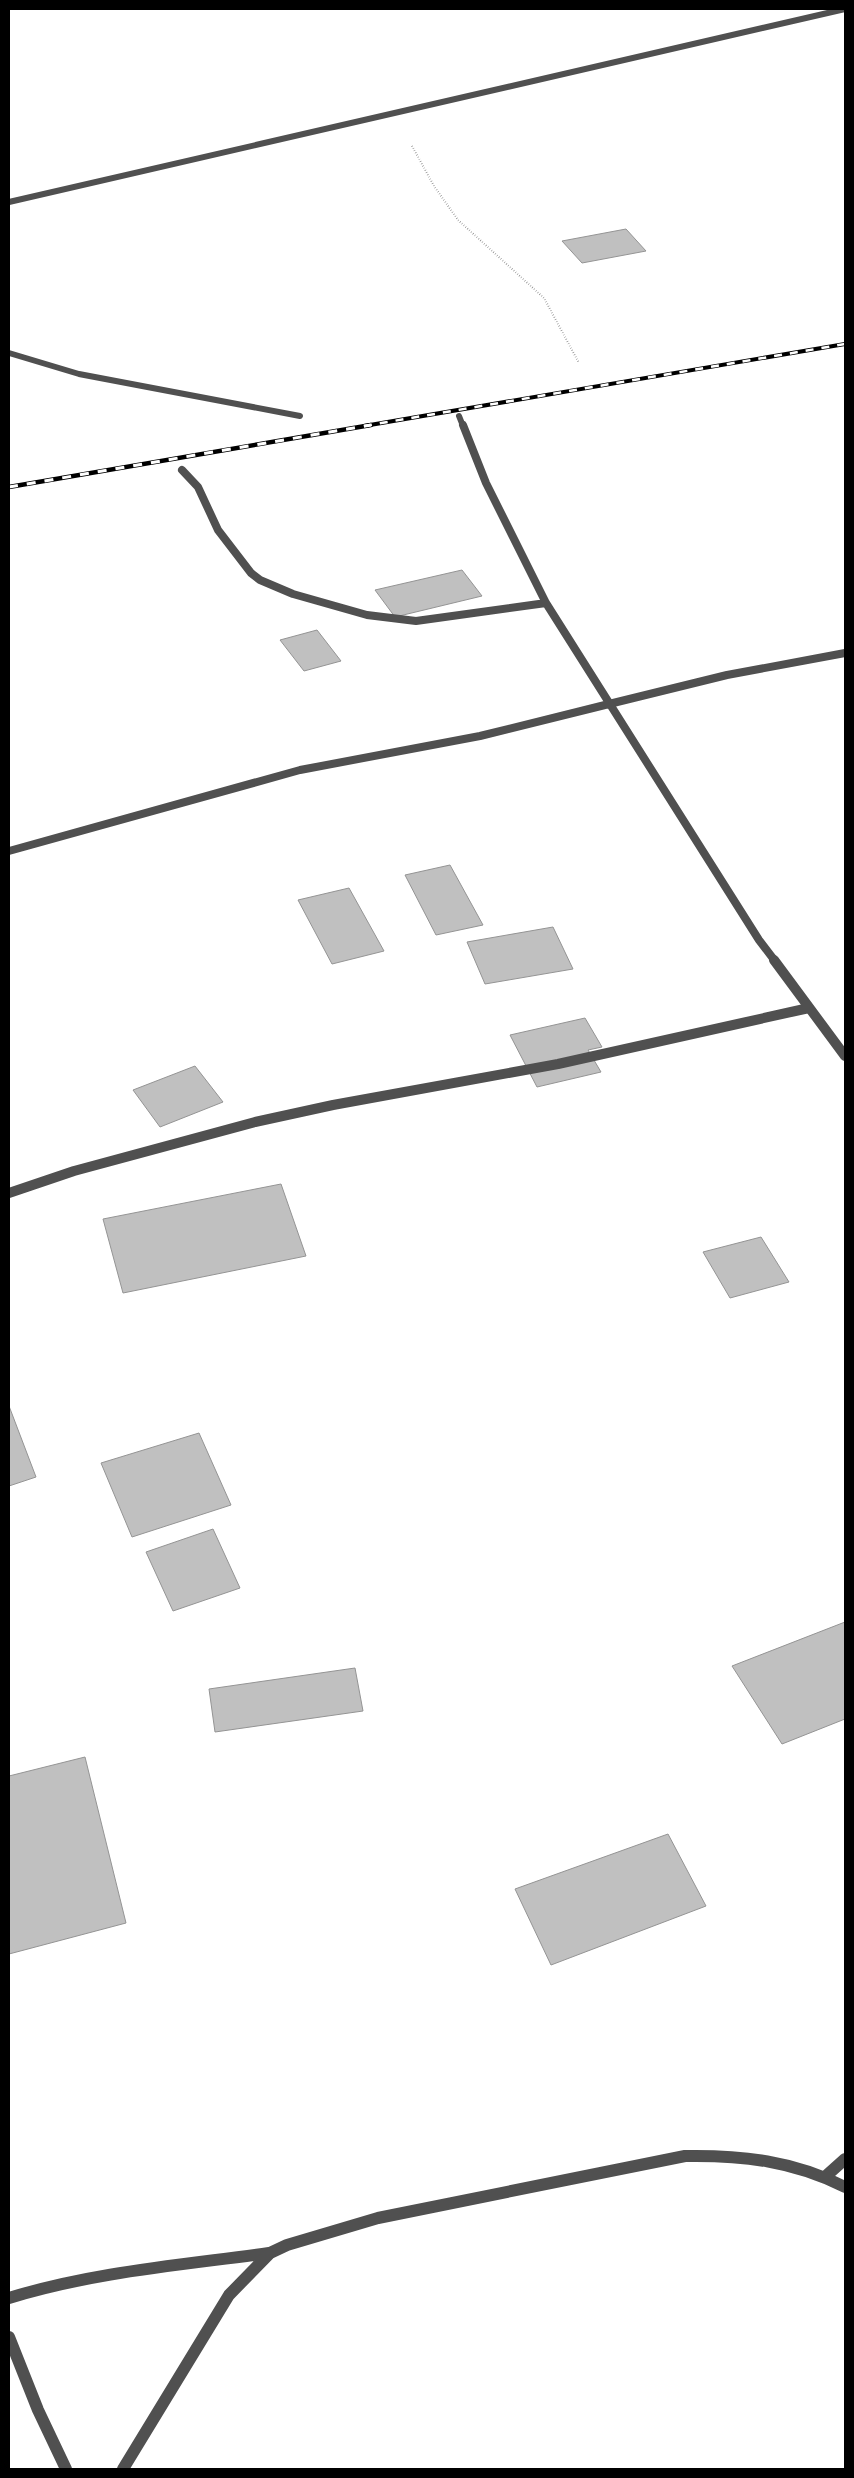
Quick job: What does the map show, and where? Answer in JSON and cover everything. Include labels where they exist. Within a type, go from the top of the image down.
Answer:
[{"type":"street","points":[[9,202],[845,9]]},
{"type":"street","points":[[9,353],[37,364],[79,374],[300,416]]},
{"type":"street","points":[[459,416],[486,483],[546,603],[759,940],[845,1056]]},
{"type":"street","points":[[182,470],[198,487],[218,530],[247,568],[260,580],[293,594],[367,615],[416,621],[546,603]]},
{"type":"street","points":[[9,851],[300,770],[480,736],[727,676],[845,653]]},
{"type":"street","points":[[9,1193],[74,1171],[255,1122],[333,1105],[548,1066],[809,1008]]},
{"type":"street","points":[[9,2298],[48,2286],[104,2275],[270,2253],[287,2245],[378,2218],[685,2156],[751,2157],[826,2176],[845,2187]]},
{"type":"street","points":[[826,2176],[845,2159]]},
{"type":"street","points":[[123,2469],[230,2295],[270,2253]]},
{"type":"street","points":[[9,2337],[38,2410],[66,2469]]},
{"type":"path","points":[[384,114],[405,134],[434,186],[458,220],[544,298],[579,363]]},
{"type":"building","points":[[626,229],[646,251],[582,263],[562,241]]},
{"type":"building","points":[[462,570],[482,596],[395,617],[375,590]]},
{"type":"building","points":[[317,630],[341,661],[304,671],[280,640]]},
{"type":"building","points":[[450,865],[483,925],[436,935],[405,875]]},
{"type":"building","points":[[349,888],[384,951],[332,964],[298,900]]},
{"type":"building","points":[[553,927],[573,969],[485,984],[467,942]]},
{"type":"building","points":[[585,1018],[602,1047],[588,1050],[601,1072],[537,1087],[510,1035]]},
{"type":"building","points":[[195,1066],[223,1102],[160,1127],[133,1090]]},
{"type":"building","points":[[281,1184],[306,1256],[123,1293],[103,1219]]},
{"type":"building","points":[[761,1237],[789,1282],[730,1298],[703,1252]]},
{"type":"building","points":[[9,1406],[36,1477],[9,1486]]},
{"type":"building","points":[[199,1433],[231,1505],[132,1537],[101,1463]]},
{"type":"building","points":[[213,1529],[240,1588],[173,1611],[146,1552]]},
{"type":"building","points":[[845,1622],[845,1719],[782,1744],[732,1666]]},
{"type":"building","points":[[355,1668],[363,1711],[215,1732],[209,1689]]},
{"type":"building","points":[[85,1757],[126,1923],[9,1954],[9,1776]]},
{"type":"building","points":[[668,1834],[706,1906],[551,1965],[515,1889]]},
{"type":"railway","points":[[364,426],[845,344]]},
{"type":"railway","points":[[9,487],[371,425]]}]
